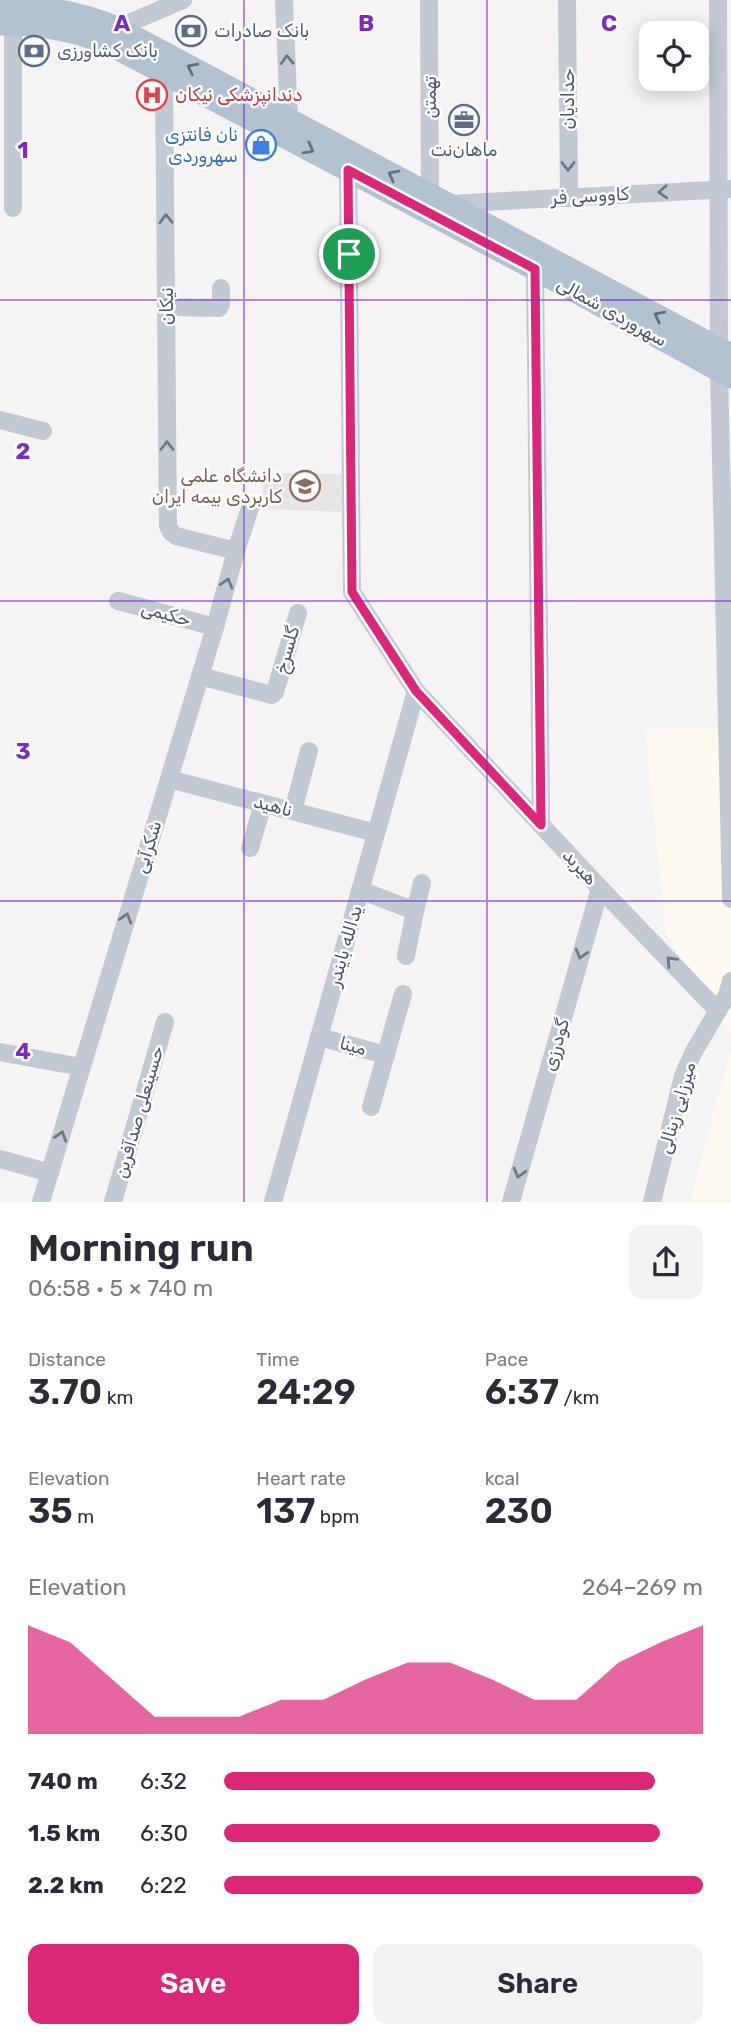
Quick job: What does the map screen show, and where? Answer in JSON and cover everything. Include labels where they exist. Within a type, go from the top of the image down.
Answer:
[{"type":"main road","name":"سهروردی شمالی","points":[[4,18],[31,7],[66,10],[93,18],[130,15],[289,120],[440,199],[725,363]]},
{"type":"main road","name":"سهروردی شمالی","points":[[4,18],[86,35],[164,73],[535,269],[725,363]]},
{"type":"street","points":[[130,15],[163,0]]},
{"type":"street","points":[[130,15],[183,0]]},
{"type":"street","points":[[284,0],[289,120]]},
{"type":"street","name":"تهمتن","points":[[429,0],[440,199]]},
{"type":"street","name":"حدادیان","points":[[567,0],[569,198]]},
{"type":"street","points":[[718,0],[725,189],[731,899]]},
{"type":"street","points":[[4,18],[13,208]]},
{"type":"street","name":"نیکان","points":[[164,73],[167,520],[171,532],[176,536],[236,551]]},
{"type":"street","name":"هیربد","points":[[348,170],[352,592],[416,691],[718,1010]]},
{"type":"street","name":"کاووسی فر","points":[[440,199],[569,198],[725,189]]},
{"type":"street","points":[[535,269],[541,825]]},
{"type":"street","points":[[167,307],[219,308],[221,288]]},
{"type":"street","points":[[0,420],[43,431]]},
{"type":"street","name":"شکرآبی","points":[[41,1202],[251,505]]},
{"type":"street","name":"حکیمی","points":[[117,601],[215,627]]},
{"type":"street","name":"گلسرخ","points":[[200,676],[272,695],[298,613]]},
{"type":"street","name":"یدالله بایندر","points":[[273,1202],[416,691]]},
{"type":"street","points":[[293,811],[309,751]]},
{"type":"street","name":"ناهید","points":[[169,779],[376,834]]},
{"type":"street","points":[[250,848],[263,804]]},
{"type":"street","points":[[406,956],[422,883]]},
{"type":"street","name":"گودرزی","points":[[511,1202],[600,888]]},
{"type":"street","points":[[360,890],[415,911]]},
{"type":"street","name":"میرزایی زینالی","points":[[652,1202],[683,1076],[693,1053],[727,995],[731,981]]},
{"type":"street","name":"مینا","points":[[372,1107],[403,994]]},
{"type":"street","name":"حسینعلی صدآفرین","points":[[113,1202],[165,1022]]},
{"type":"street","name":"مینا","points":[[319,1037],[386,1055]]},
{"type":"street","points":[[0,1052],[82,1067]]},
{"type":"street","points":[[0,1159],[50,1173]]},
{"type":"shaded area","name":"دانشگاه علمی کاربردی بیمه ایران","points":[[264,473],[346,474],[346,512],[262,509]]},
{"type":"shaded area","points":[[731,727],[731,1035],[666,934],[645,729]]},
{"type":"shaded area","points":[[731,1048],[731,1201],[690,1201]]},
{"type":"place","name":"بانک صادرات","points":[[191,31]]},
{"type":"place","name":"بانک کشاورزی","points":[[34,51]]},
{"type":"place","name":"دندانپزشکی نیکان","points":[[152,95]]},
{"type":"place","name":"ماهان‌نت","points":[[464,120]]},
{"type":"place","name":"نان فانتزی سهروردی","points":[[261,145]]},
{"type":"place","name":"دانشگاه علمی کاربردی بیمه ایران","points":[[305,486]]},
{"type":"route","points":[[348,170],[535,269],[541,825],[416,691],[352,592],[349,254],[348,170]]}]
